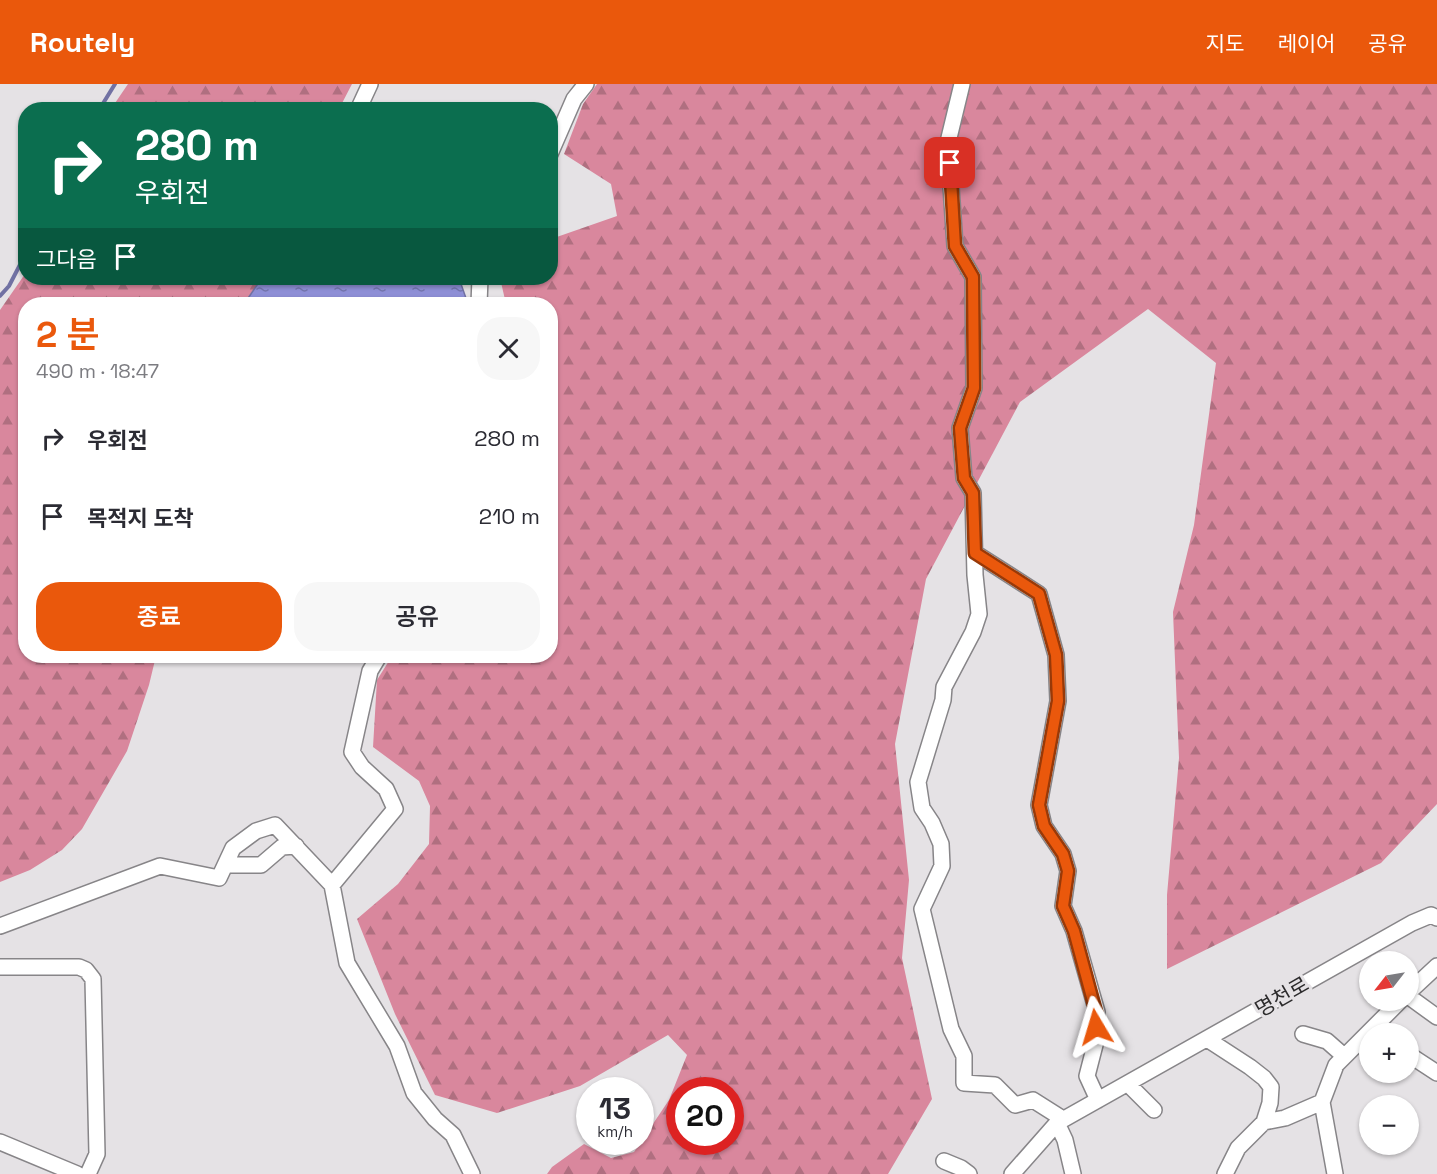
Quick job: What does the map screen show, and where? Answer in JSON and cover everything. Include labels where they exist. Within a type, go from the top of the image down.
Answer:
[{"type":"street","points":[[362,102],[370,84]]},
{"type":"street","points":[[558,136],[574,99],[586,84]]},
{"type":"street","points":[[962,84],[948,142],[955,246],[973,277],[974,388],[960,428],[964,478],[973,493],[979,614],[973,632],[944,687],[943,700],[918,782],[922,808],[941,844],[942,866],[922,909],[951,1029],[964,1056],[964,1083],[995,1085],[1015,1105],[1033,1100],[1060,1121],[1073,1174]]},
{"type":"street","points":[[975,553],[1039,594],[1056,655],[1058,701],[1039,805],[1044,826],[1063,854],[1068,871],[1063,906],[1074,931],[1096,1012],[1096,1041],[1087,1076],[1098,1100]]},
{"type":"street","points":[[332,885],[395,809],[386,789],[362,767],[352,752],[370,671],[375,663]]},
{"type":"street","points":[[0,926],[160,866],[219,878],[233,848],[256,831],[275,825],[332,885],[347,963],[396,1046],[414,1093],[435,1119],[453,1135],[472,1174]]},
{"type":"street","points":[[225,865],[261,865],[282,848],[296,846]]},
{"type":"street","name":"명천로","points":[[1011,1174],[1060,1121],[1412,923],[1431,915],[1437,918]]},
{"type":"street","points":[[1419,984],[1437,966]]},
{"type":"street","points":[[0,967],[79,968],[86,970],[93,979],[97,1154],[88,1174]]},
{"type":"street","points":[[1419,1003],[1437,1017]]},
{"type":"street","points":[[1382,1023],[1392,1011]]},
{"type":"street","points":[[1303,1034],[1327,1041],[1344,1056]]},
{"type":"street","points":[[1207,1039],[1250,1067],[1271,1087],[1270,1103],[1264,1122],[1238,1148],[1225,1174]]},
{"type":"street","points":[[1335,1174],[1322,1102],[1335,1065],[1359,1044]]},
{"type":"street","points":[[1419,1061],[1437,1073]]},
{"type":"street","points":[[1128,1084],[1154,1110]]},
{"type":"street","points":[[1264,1122],[1285,1118],[1322,1102]]},
{"type":"street","points":[[0,1142],[77,1174]]},
{"type":"street","points":[[944,1161],[969,1174]]},
{"type":"green space","points":[[128,84],[352,84],[343,102],[116,102]]},
{"type":"green space","points":[[597,84],[1437,84],[1437,804],[1381,863],[1167,969],[1167,895],[1179,758],[1173,612],[1194,525],[1216,363],[1148,309],[1020,402],[926,579],[895,744],[909,880],[902,958],[932,1099],[888,1174],[547,1174],[552,1167],[576,1150],[576,1155],[605,1155],[611,1158],[622,1155],[654,1155],[654,1122],[666,1104],[666,1155],[744,1155],[744,1077],[678,1077],[687,1055],[668,1035],[596,1077],[576,1077],[576,1087],[497,1113],[435,1095],[395,1014],[357,919],[398,884],[429,844],[430,806],[419,781],[373,747],[377,680],[388,663],[558,663],[558,297],[504,297],[502,285],[558,285],[558,237],[617,216],[611,184],[564,154],[583,104]]},
{"type":"green space","points":[[18,284],[257,285],[249,297],[18,297],[18,663],[154,663],[127,751],[82,829],[62,850],[30,870],[0,882],[0,310]]},
{"type":"water","points":[[257,285],[461,285],[466,297],[249,297]]},
{"type":"waterway","points":[[104,102],[115,84]]},
{"type":"waterway","points":[[0,296],[9,286],[18,269]]},
{"type":"route","points":[[950,163],[955,246],[973,277],[974,388],[960,428],[964,478],[973,493],[975,553],[1039,594],[1056,655],[1058,701],[1039,805],[1044,826],[1063,854],[1068,871],[1063,906],[1074,931],[1096,1012],[1096,1027]]}]
